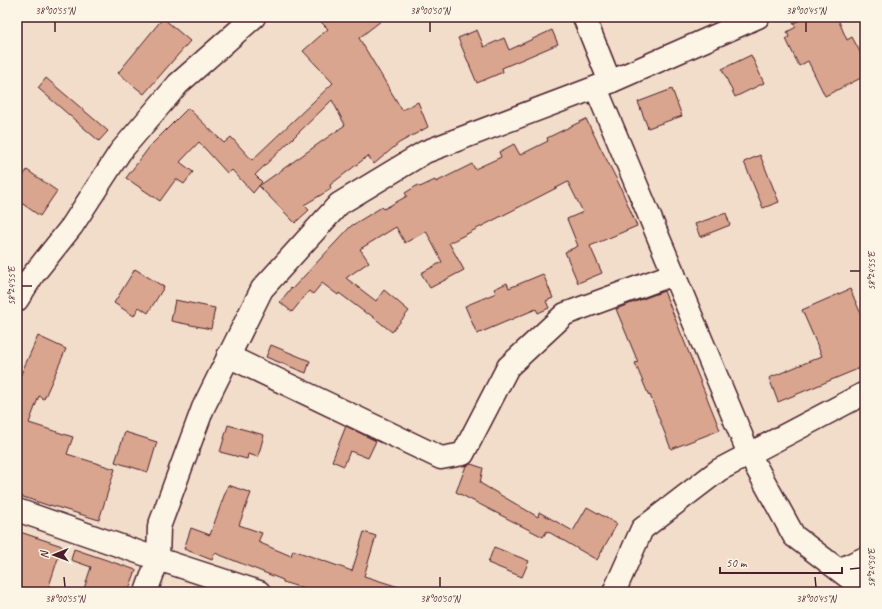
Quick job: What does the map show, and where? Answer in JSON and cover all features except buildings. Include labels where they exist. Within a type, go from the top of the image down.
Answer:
[{"type":"street","points":[[17,300],[33,275],[72,226],[120,152],[178,84],[254,17]]},
{"type":"street","points":[[584,17],[603,85],[674,274],[750,454],[794,536],[865,590]]},
{"type":"street","points":[[146,592],[158,559],[159,527],[203,408],[228,356],[262,289],[339,204],[425,152],[603,85],[758,17]]},
{"type":"street","points":[[228,356],[441,458],[463,454],[508,367],[565,314],[674,274]]},
{"type":"street","points":[[614,592],[642,529],[719,470],[865,393]]},
{"type":"street","points":[[17,510],[259,592]]},
{"type":"street","points":[[839,570],[865,558]]}]
